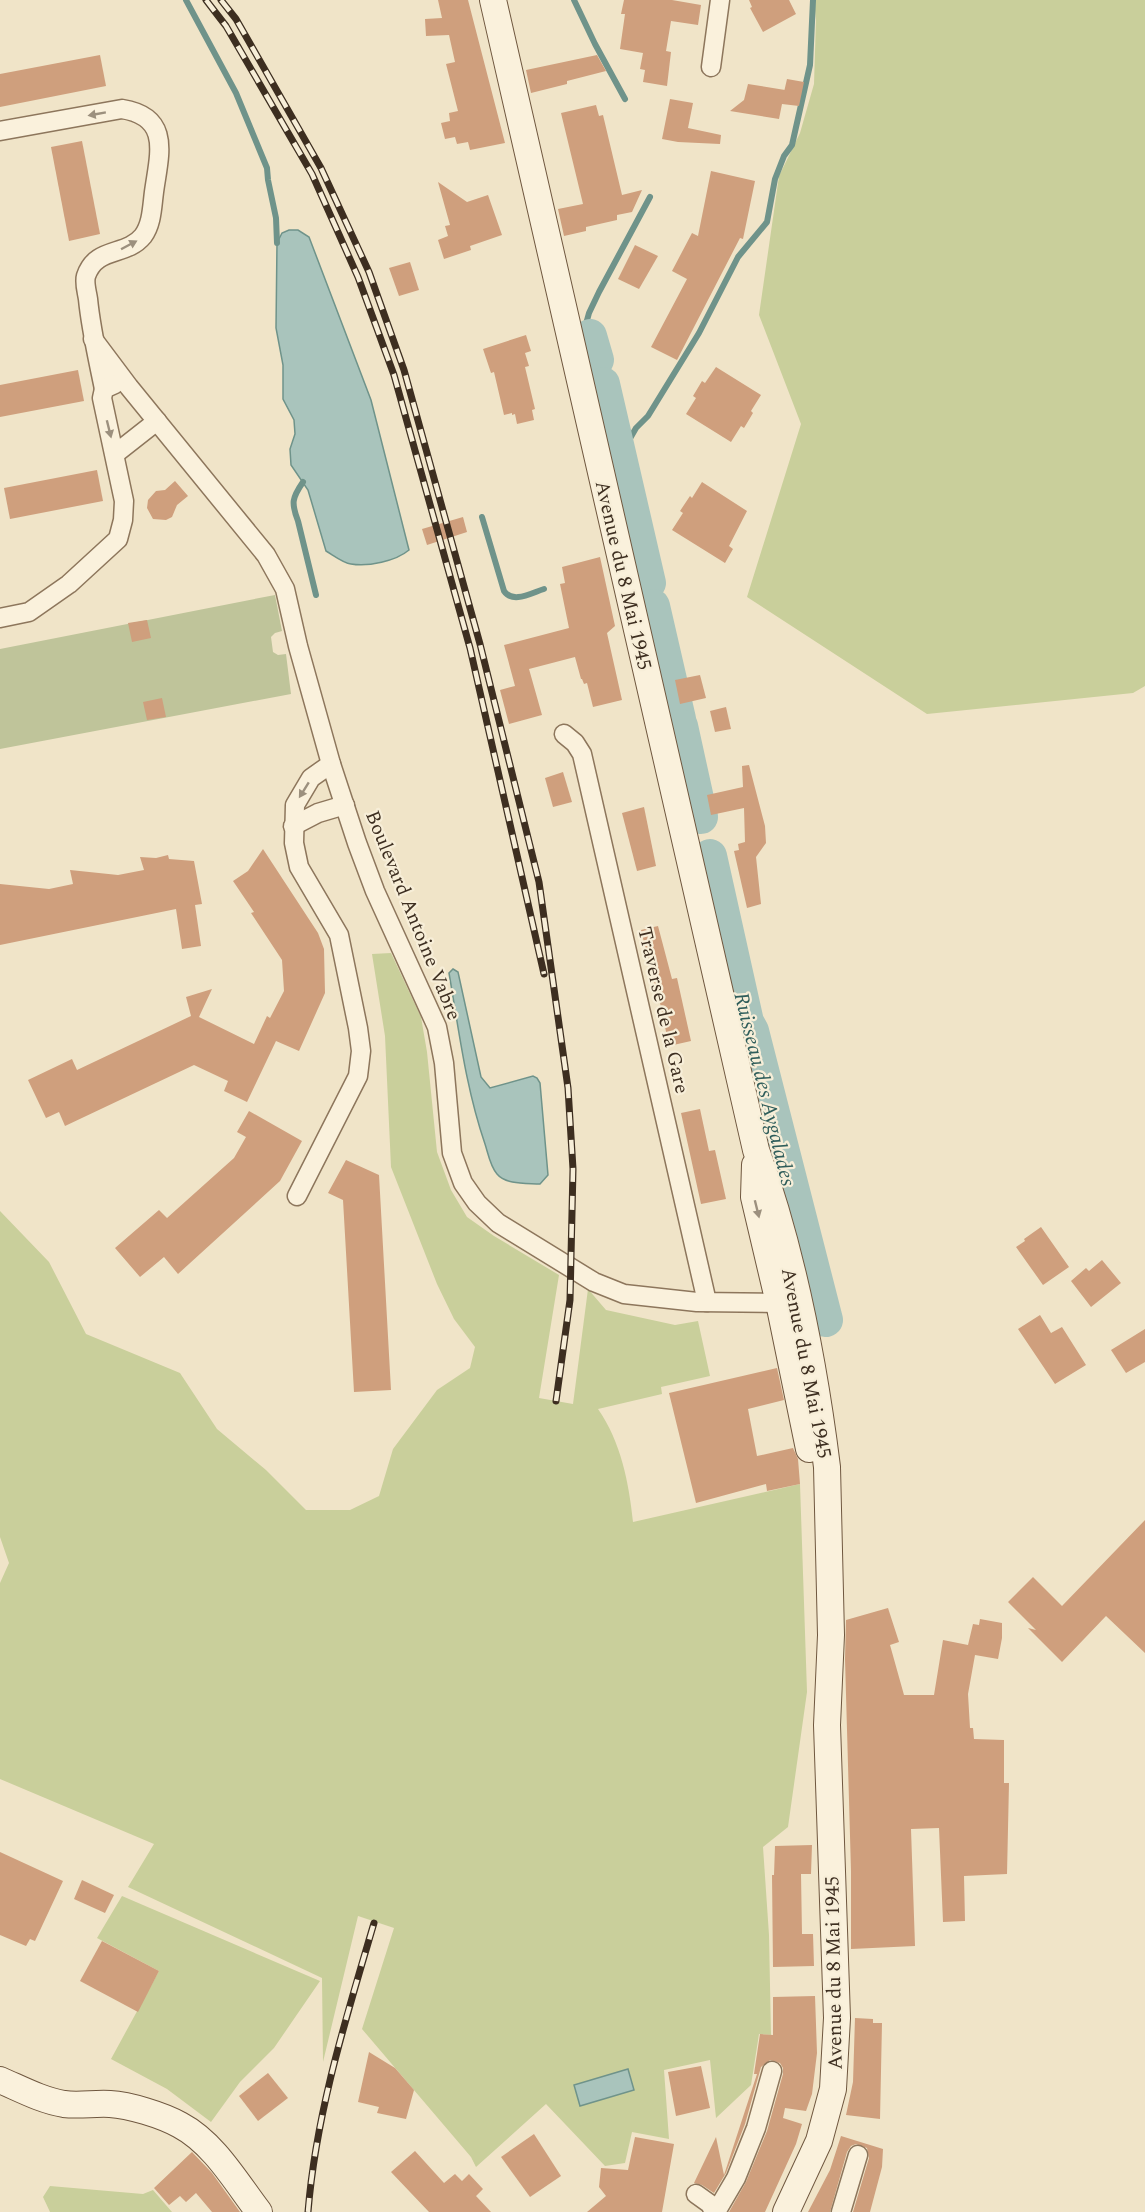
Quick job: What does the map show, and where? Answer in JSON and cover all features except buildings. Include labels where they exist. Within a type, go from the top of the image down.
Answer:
[{"type":"main road","name":"Avenue du 8 Mai 1945","points":[[496,1],[756,1150],[771,1193],[788,1301],[819,1406],[827,1467],[831,1635],[827,1725],[837,2018],[833,2089],[819,2141],[786,2212]]},
{"type":"main road","points":[[0,2080],[45,2100],[66,2104],[112,2104],[155,2115],[180,2125],[201,2140],[222,2162],[259,2212]]},
{"type":"main road","points":[[0,2096],[36,2112],[60,2117],[155,2115]]},
{"type":"street","points":[[711,67],[720,0]]},
{"type":"street","points":[[0,131],[122,109],[137,111],[149,118],[157,131],[160,144],[149,225],[142,237],[130,247],[100,256],[91,266],[85,279],[93,339],[104,389],[102,398],[124,501],[123,520],[118,539],[69,584],[30,612],[0,618]]},
{"type":"street","name":"Boulevard Antoine Vabre","points":[[93,339],[129,387],[267,555],[285,589],[298,646],[331,764],[345,805],[375,891],[437,1027],[444,1063],[452,1153],[463,1182],[477,1203],[498,1223],[594,1282],[624,1294],[707,1302],[788,1301]]},
{"type":"street","points":[[104,389],[113,384],[129,387]]},
{"type":"street","points":[[115,454],[157,421]]},
{"type":"street","name":"Traverse de la Gare","points":[[564,734],[582,754],[707,1302]]},
{"type":"street","points":[[297,1196],[358,1076],[360,1051],[358,1028],[339,935],[299,867],[294,843],[295,805],[311,778],[331,764]]},
{"type":"street","points":[[294,826],[318,813],[345,805]]},
{"type":"street","points":[[715,2212],[736,2178],[756,2128],[772,2071]]},
{"type":"street","points":[[841,2212],[858,2155]]},
{"type":"street","points":[[696,2194],[711,2204],[715,2212]]},
{"type":"green space","points":[[814,0],[1145,0],[1145,686],[1133,693],[927,714],[747,597],[801,424],[759,315],[779,176],[800,133],[814,84],[816,20]]},
{"type":"green space","points":[[275,595],[282,631],[271,637],[273,652],[278,655],[286,654],[291,694],[0,749],[0,649]]},
{"type":"green space","points":[[391,953],[421,1017],[427,1052],[437,1152],[451,1190],[467,1217],[559,1275],[539,1398],[573,1404],[588,1289],[606,1310],[675,1325],[698,1321],[710,1376],[661,1387],[662,1394],[598,1409],[613,1435],[623,1463],[633,1522],[800,1484],[807,1692],[788,1827],[763,1847],[769,1935],[771,2035],[759,2034],[751,2085],[716,2118],[710,2060],[664,2070],[669,2139],[632,2132],[625,2163],[605,2166],[546,2104],[476,2167],[471,2157],[362,2029],[394,1928],[358,1916],[323,2062],[322,1978],[128,1887],[154,1844],[0,1779],[0,1583],[9,1563],[0,1537],[0,1211],[49,1262],[86,1334],[180,1373],[217,1429],[266,1470],[306,1510],[350,1510],[379,1496],[393,1449],[437,1390],[470,1368],[475,1347],[454,1319],[437,1284],[391,1167],[385,1036],[372,954]]},
{"type":"green space","points":[[122,1896],[320,1981],[274,2048],[240,2082],[211,2122],[167,2089],[111,2059],[159,1971],[97,1938]]},
{"type":"green space","points":[[50,2186],[143,2194],[153,2190],[172,2212],[50,2212],[43,2197]]},
{"type":"water","points":[[298,230],[309,237],[371,400],[409,550],[389,560],[365,565],[351,564],[341,561],[326,551],[308,490],[291,465],[290,449],[295,434],[294,420],[283,399],[283,365],[276,328],[277,243],[282,233]]},
{"type":"water","points":[[453,969],[458,972],[481,1077],[490,1088],[533,1076],[540,1083],[548,1175],[540,1184],[517,1183],[501,1178],[491,1163],[478,1123],[464,1060],[449,973]]},
{"type":"water","points":[[628,2069],[634,2090],[580,2106],[574,2085]]},
{"type":"waterway","points":[[186,0],[236,93],[267,168],[276,218],[277,243]]},
{"type":"waterway","points":[[574,0],[625,99]]},
{"type":"waterway","points":[[620,456],[636,428],[648,416],[699,333],[738,257],[767,222],[775,179],[784,156],[792,145],[810,65],[813,0]]},
{"type":"waterway","points":[[586,324],[599,292],[650,197]]},
{"type":"waterway","name":"Ruisseau des Aygalades","points":[[590,336],[597,360]]},
{"type":"waterway","name":"Ruisseau des Aygalades","points":[[603,384],[649,583]]},
{"type":"waterway","points":[[303,482],[295,497],[294,510],[316,595]]},
{"type":"waterway","points":[[482,517],[504,591],[512,597],[517,597],[544,589]]},
{"type":"waterway","name":"Ruisseau des Aygalades","points":[[653,606],[679,719]]},
{"type":"waterway","name":"Ruisseau des Aygalades","points":[[681,726],[701,817]]},
{"type":"waterway","name":"Ruisseau des Aygalades","points":[[710,856],[747,1022],[752,1031],[826,1320]]},
{"type":"railway","points":[[206,0],[226,26],[312,174],[358,277],[394,375],[470,648],[544,974]]},
{"type":"railway","points":[[221,0],[236,19],[321,168],[369,272],[404,370],[480,644],[539,882],[568,1088],[573,1169],[570,1300],[556,1401]]},
{"type":"railway","points":[[308,2212],[325,2102],[374,1923]]}]
